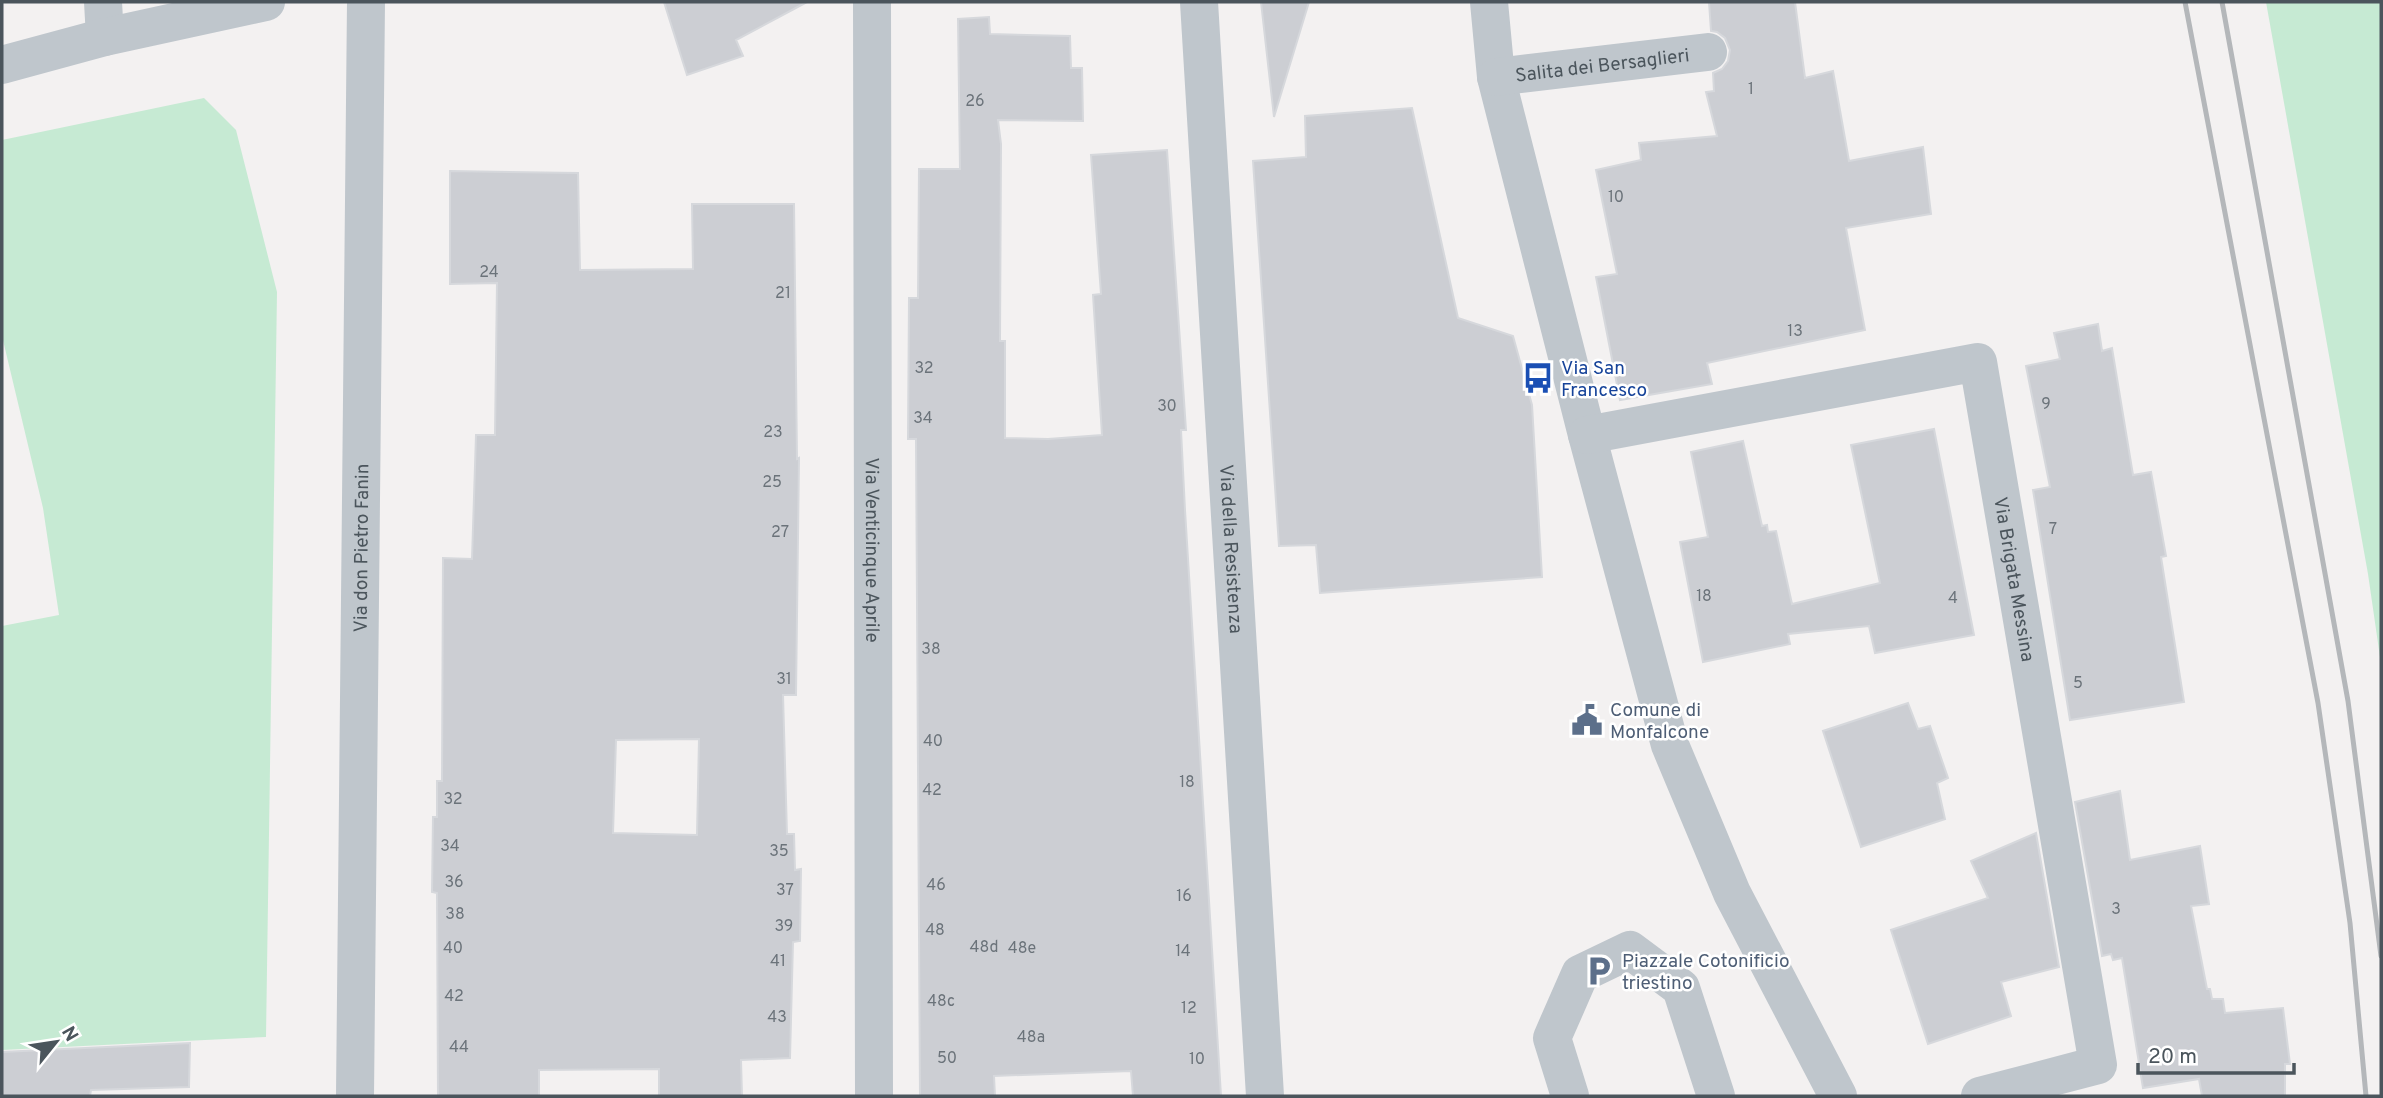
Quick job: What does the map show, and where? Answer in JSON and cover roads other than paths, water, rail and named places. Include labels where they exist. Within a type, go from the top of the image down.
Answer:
[{"type":"street","points":[[2,65],[104,19],[266,2]]},
{"type":"street","name":"Via don Pietro Fanin","points":[[355,1096],[366,2]]},
{"type":"street","name":"Via Venticinque Aprile","points":[[872,2],[874,1096]]},
{"type":"street","name":"Via della Resistenza","points":[[1199,2],[1265,1096]]},
{"type":"street","points":[[1489,2],[1496,77],[1670,746],[1732,892],[1838,1096]]},
{"type":"street","name":"Salita dei Bersaglieri","points":[[1496,77],[1708,52]]},
{"type":"street","name":"Via Brigata Messina","points":[[1587,435],[1978,362],[2098,1065],[1980,1096]]},
{"type":"street","points":[[1570,1096],[1552,1038],[1580,974],[1630,950],[1681,988],[1716,1096]]},
{"type":"railway","points":[[2185,2],[2318,703],[2350,923],[2366,1096]]},
{"type":"railway","points":[[2222,2],[2348,701],[2381,956]]},
{"type":"place","name":"Via San Francesco","points":[[1538,378]]},
{"type":"place","name":"Comune di Monfalcone","points":[[1587,720]]},
{"type":"place","name":"Piazzale Cotonificio triestino","points":[[1599,971]]}]
